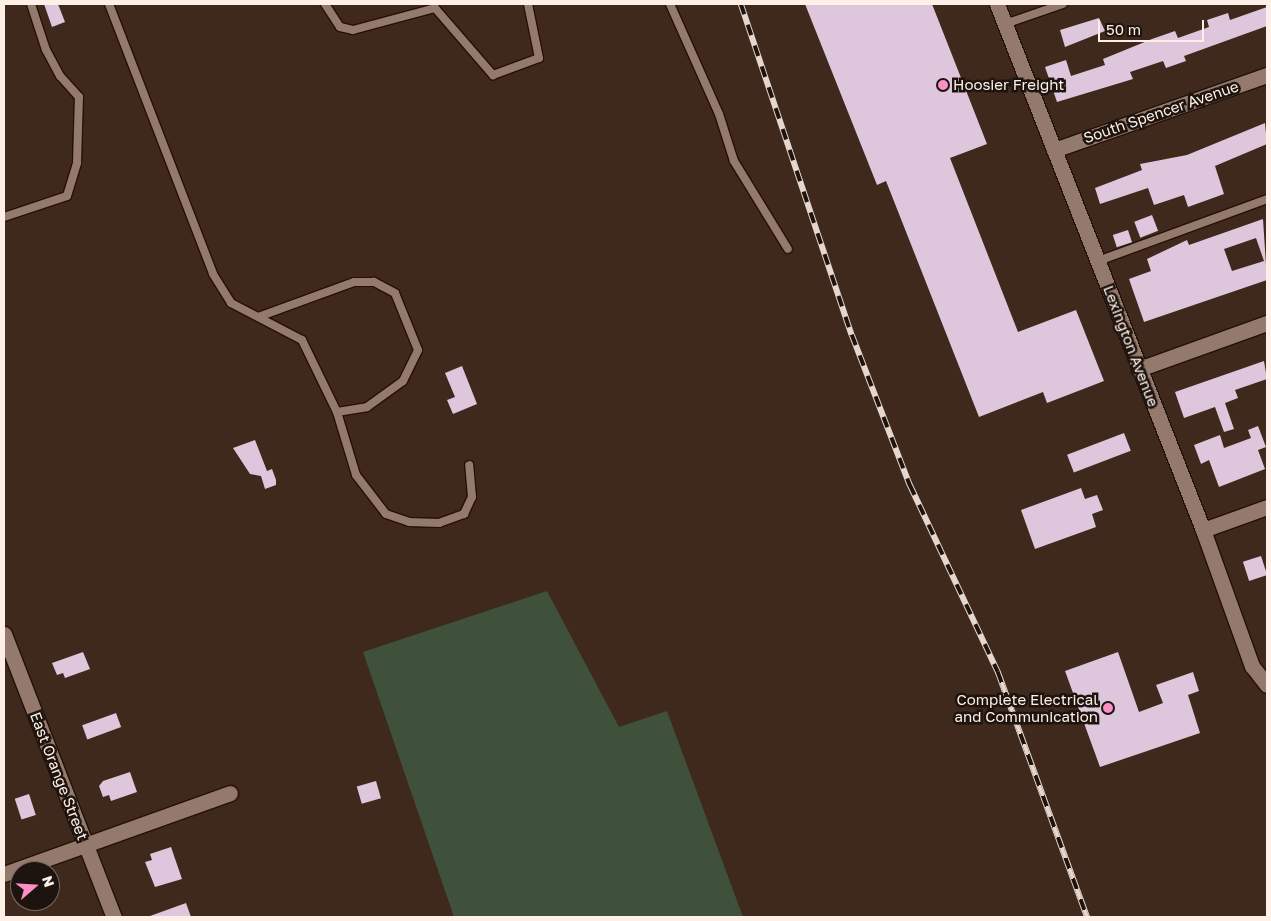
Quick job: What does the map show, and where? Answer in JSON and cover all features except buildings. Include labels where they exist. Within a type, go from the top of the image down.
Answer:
[{"type":"street","name":"Lexington Avenue","points":[[998,4],[1203,530],[1252,666],[1267,685]]},
{"type":"street","name":"South Spencer Avenue","points":[[1054,150],[1267,75]]},
{"type":"street","points":[[1139,369],[1267,323]]},
{"type":"street","points":[[1203,530],[1267,507]]},
{"type":"street","name":"East Orange Street","points":[[4,634],[114,917]]},
{"type":"street","points":[[4,874],[230,792]]},
{"type":"lane","points":[[4,216],[67,196],[77,162],[79,97],[60,76],[46,50],[31,4]]},
{"type":"lane","points":[[109,4],[220,291],[231,303],[302,340],[336,412],[356,475],[386,514],[410,522],[439,523],[464,514],[472,497],[469,465]]},
{"type":"lane","points":[[325,4],[340,27],[353,30],[434,6],[492,75],[539,58],[528,4]]},
{"type":"lane","points":[[670,4],[719,114],[734,161],[788,250]]},
{"type":"lane","points":[[1005,24],[1063,4]]},
{"type":"lane","points":[[1098,261],[1267,200]]},
{"type":"lane","points":[[258,317],[354,282],[374,282],[395,293],[418,350],[403,381],[367,407],[336,412]]},
{"type":"green space","points":[[547,591],[619,727],[667,711],[743,917],[454,917],[363,652]]},
{"type":"railway","points":[[741,4],[852,335],[910,485],[998,672],[1087,917]]},
{"type":"place","name":"Hoosier Freight","points":[[943,85]]},
{"type":"place","name":"Complete Electrical and Communication","points":[[1108,708]]}]
